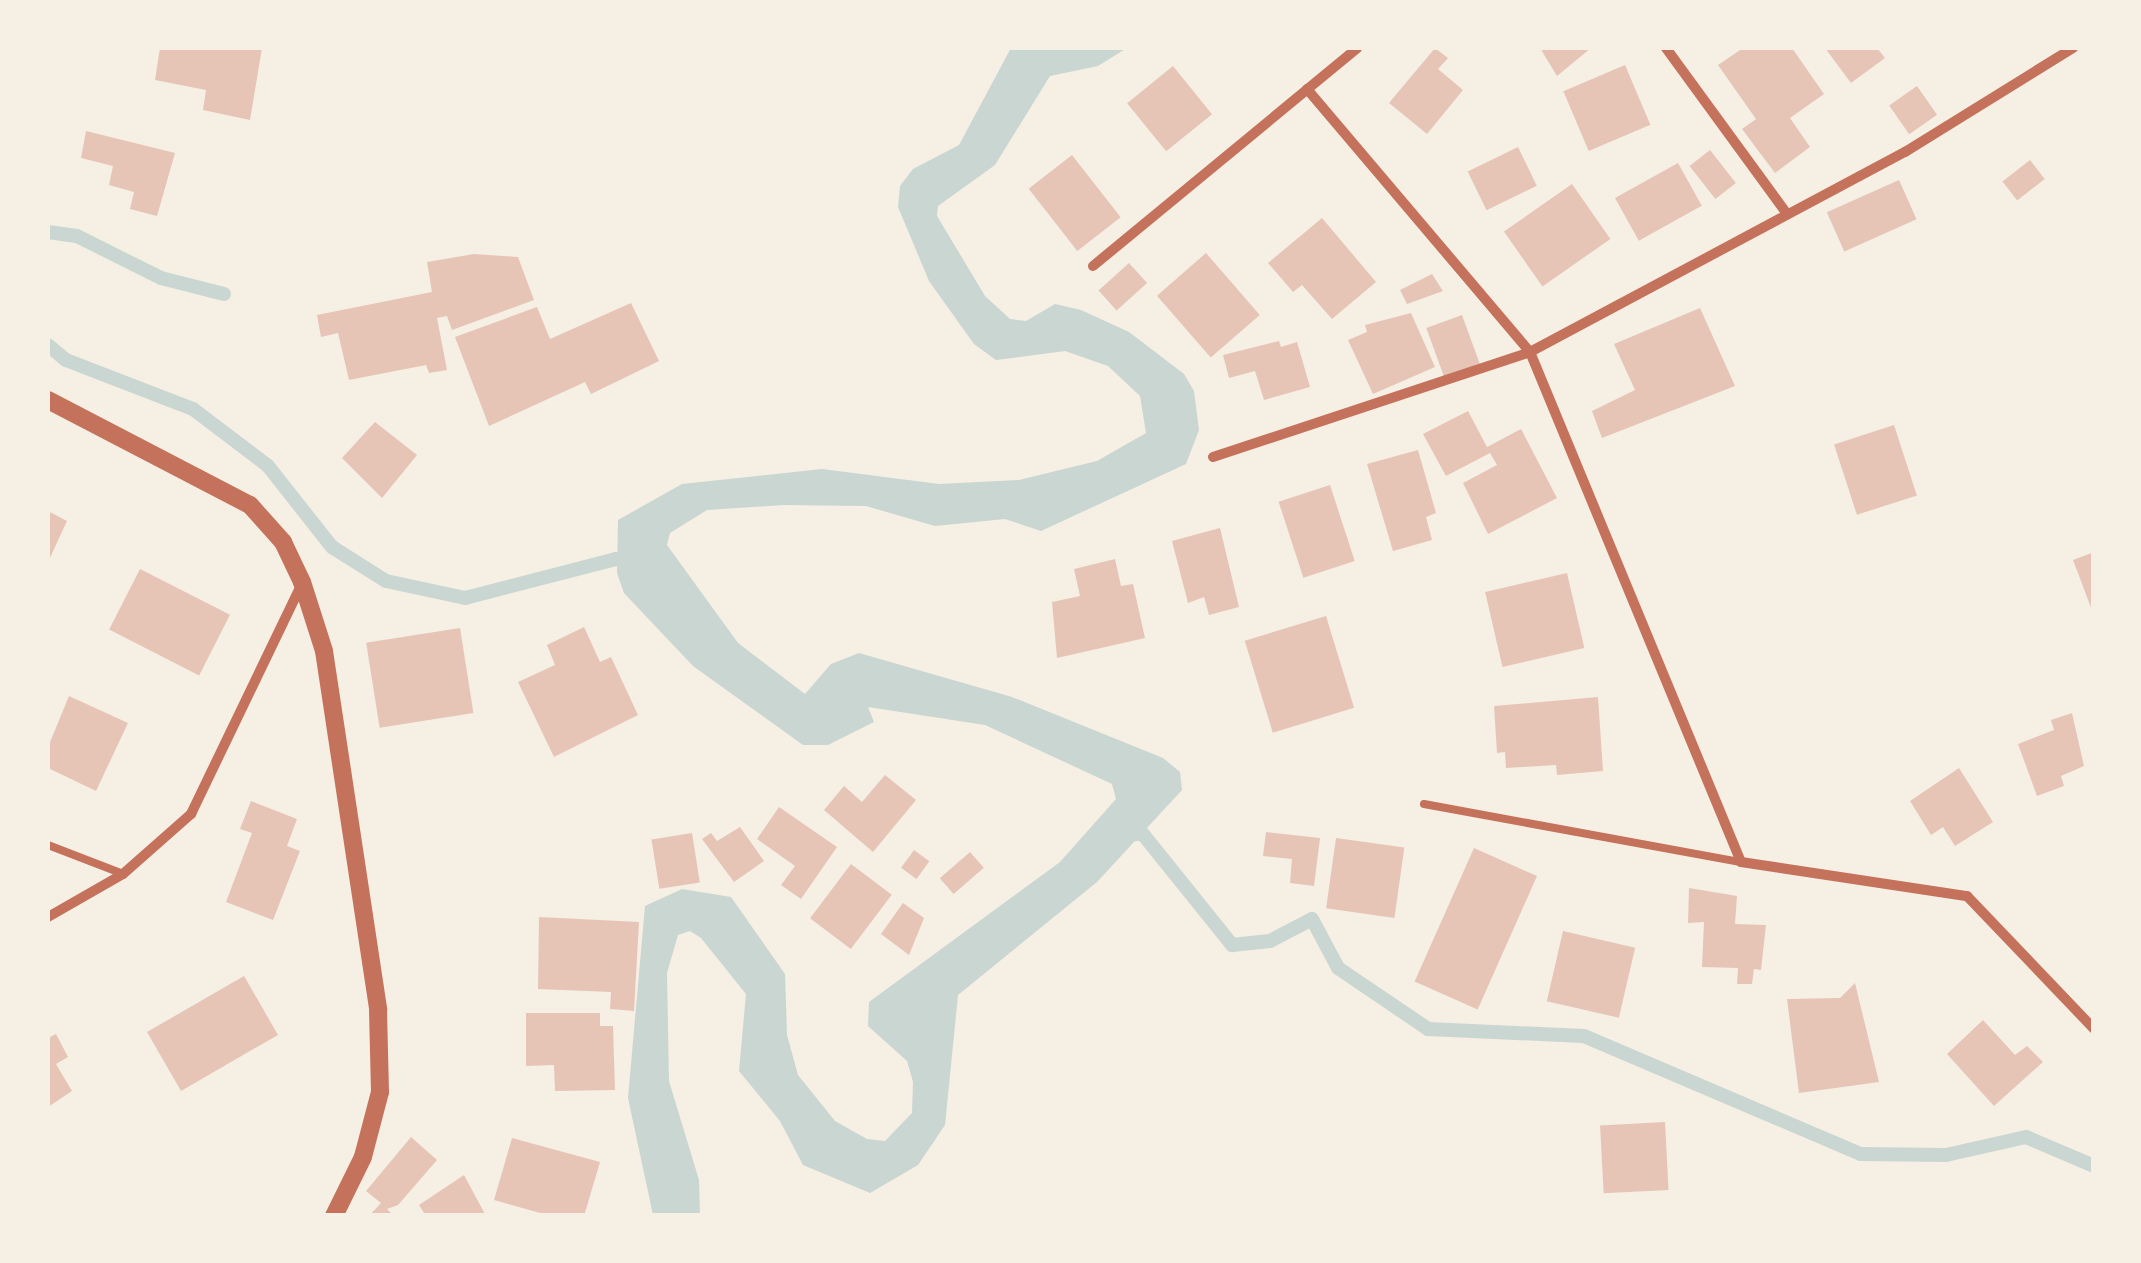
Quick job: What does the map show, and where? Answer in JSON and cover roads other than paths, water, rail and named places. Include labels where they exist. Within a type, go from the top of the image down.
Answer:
[{"type":"street","points":[[1092,266],[1357,48]]},
{"type":"street","points":[[1666,48],[1786,212]]},
{"type":"street","points":[[1214,457],[1530,352],[1786,212],[1906,152],[2073,48]]},
{"type":"street","points":[[1308,89],[1530,352],[1741,862],[1967,896],[2094,1029]]},
{"type":"street","points":[[48,400],[250,506],[282,542],[302,582],[324,651],[378,1010],[380,1092],[363,1157],[334,1216]]},
{"type":"street","points":[[48,916],[122,874],[190,814],[302,582]]},
{"type":"lane","points":[[1424,804],[1741,862]]},
{"type":"lane","points":[[48,845],[122,874]]},
{"type":"waterway","points":[[48,232],[77,236],[161,278],[224,294]]},
{"type":"waterway","points":[[48,345],[66,360],[193,409],[268,466],[332,547],[386,581],[465,598],[616,559],[630,562]]},
{"type":"waterway","points":[[1124,836],[1142,833],[1232,945],[1270,941],[1312,919],[1338,968],[1428,1029],[1584,1036],[1861,1154],[1946,1155],[2026,1137],[2094,1166]]}]
